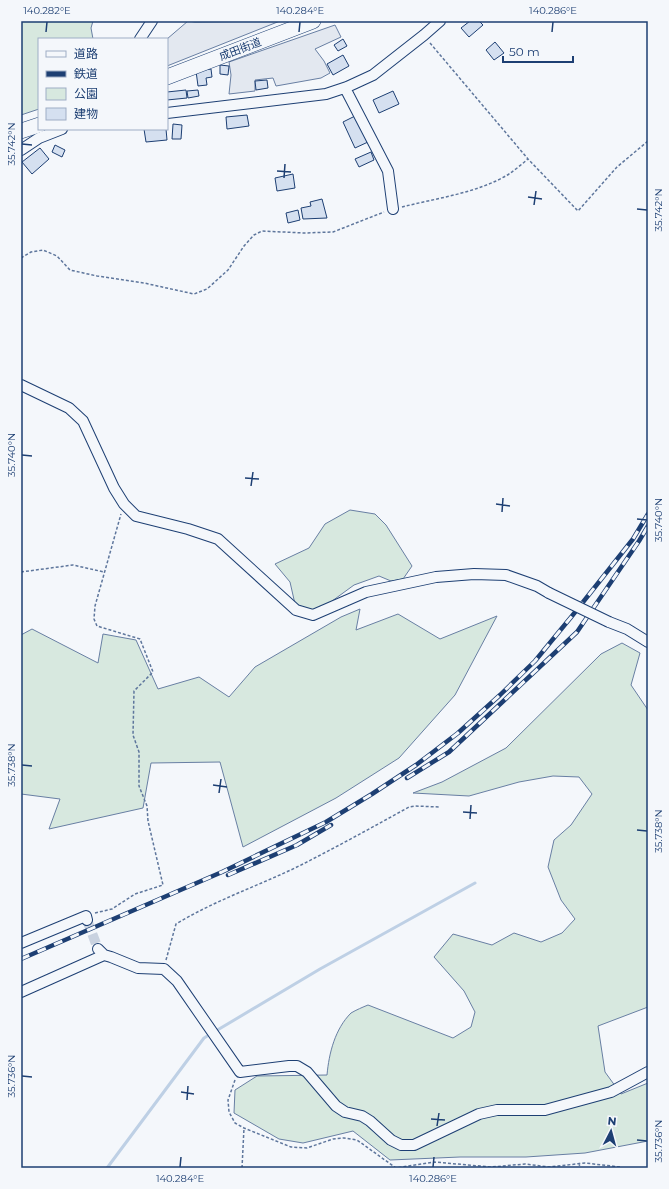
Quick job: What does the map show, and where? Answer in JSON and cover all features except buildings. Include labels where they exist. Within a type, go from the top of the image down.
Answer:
[{"type":"highway","name":"成田街道","points":[[168,77],[313,21]]},
{"type":"highway","points":[[21,131],[38,125]]},
{"type":"street","points":[[141,38],[152,21]]},
{"type":"street","points":[[168,114],[326,94],[345,88],[372,75],[440,21]]},
{"type":"street","points":[[345,88],[388,171],[392,209]]},
{"type":"street","points":[[21,150],[39,138],[59,130]]},
{"type":"street","points":[[21,385],[69,408],[83,421],[114,488],[124,504],[136,516],[188,529],[218,539],[296,610],[313,615],[366,592],[436,577],[474,574],[506,575],[537,586],[627,630],[648,642]]},
{"type":"street","points":[[21,943],[86,918]]},
{"type":"street","points":[[21,992],[101,952],[138,968],[164,969],[177,981],[240,1072],[297,1066],[307,1072],[336,1106],[345,1112],[362,1116],[370,1121],[391,1140],[402,1144],[414,1145],[479,1114],[497,1110],[545,1110],[611,1092],[648,1072]]},
{"type":"path","points":[[424,35],[528,159],[578,211],[617,167],[648,141]]},
{"type":"path","points":[[21,258],[31,252],[43,250],[57,256],[70,270],[97,276],[144,283],[194,294],[206,289],[228,270],[244,246],[254,235],[262,231],[304,233],[333,232],[392,209],[490,184],[509,174],[528,159]]},
{"type":"path","points":[[86,918],[112,909],[135,894],[163,885],[148,821],[146,806],[139,786],[139,752],[133,735],[134,691],[153,672],[140,639],[98,626],[94,619],[94,606],[124,504]]},
{"type":"path","points":[[21,572],[73,565],[104,572]]},
{"type":"path","points":[[164,969],[176,924],[220,901],[294,868],[408,808],[415,806],[439,807]]},
{"type":"path","points":[[242,1168],[244,1128]]},
{"type":"path","points":[[579,1163],[580,1168]]},
{"type":"green space","points":[[21,21],[93,21],[91,28],[93,38],[38,38],[38,109],[21,115]]},
{"type":"green space","points":[[350,510],[375,514],[386,525],[412,566],[403,579],[391,581],[379,576],[354,585],[317,612],[295,604],[290,582],[275,564],[309,548],[325,524]]},
{"type":"green space","points":[[360,609],[356,630],[398,614],[440,639],[497,616],[455,695],[399,758],[336,798],[243,847],[220,762],[151,763],[143,808],[49,829],[60,799],[21,794],[21,635],[32,629],[98,663],[103,634],[136,640],[158,689],[199,677],[229,697],[255,667],[341,617]]},
{"type":"green space","points":[[622,643],[640,653],[631,685],[648,710],[648,1007],[598,1026],[605,1072],[621,1094],[648,1083],[648,1141],[585,1153],[526,1157],[460,1157],[390,1160],[353,1131],[303,1143],[279,1139],[234,1113],[235,1090],[257,1076],[327,1075],[331,1050],[345,1019],[351,1013],[368,1005],[453,1038],[471,1027],[475,1012],[464,991],[434,957],[453,934],[492,945],[514,933],[541,942],[562,933],[575,919],[561,900],[548,867],[554,840],[571,825],[592,794],[579,777],[553,776],[519,782],[469,796],[413,793],[442,782],[506,748],[601,654]]},
{"type":"shaded area","points":[[188,21],[280,21],[168,66],[168,38]]},
{"type":"shaded area","points":[[335,25],[341,37],[315,49],[324,61],[330,73],[321,78],[276,86],[273,78],[255,80],[255,91],[229,94],[231,75],[229,62]]},
{"type":"waterway","points":[[107,1168],[204,1038],[320,969],[475,883]]},
{"type":"tunnel","points":[[87,920],[98,949]]},
{"type":"railway","points":[[21,959],[222,872],[326,822],[416,765],[458,733],[535,661],[633,539],[648,514]]},
{"type":"railway","points":[[407,778],[449,752],[577,632],[648,526]]},
{"type":"railway","points":[[228,875],[297,845],[331,825]]}]
